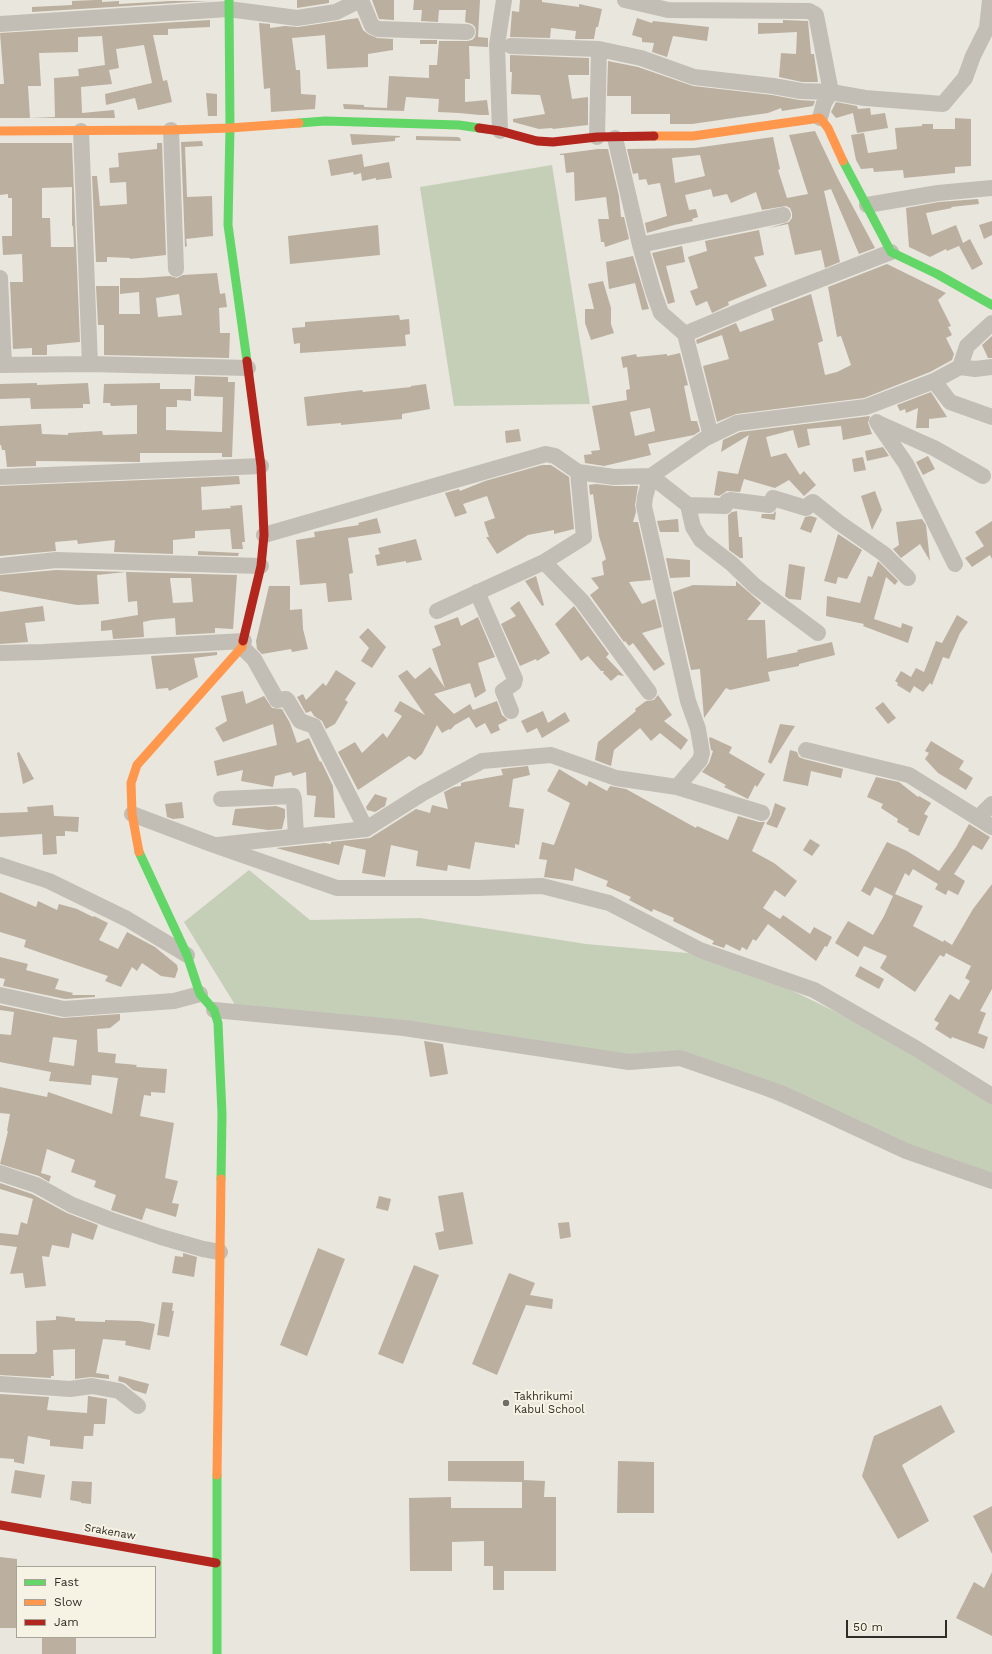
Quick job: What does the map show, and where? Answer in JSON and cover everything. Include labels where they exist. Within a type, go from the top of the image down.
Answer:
[{"type":"street","points":[[0,24],[229,5],[297,18],[335,6],[361,0],[372,26],[378,29],[467,32]]},
{"type":"street","points":[[500,131],[496,45],[504,0]]},
{"type":"street","points":[[625,0],[668,10],[809,11],[816,15],[831,92],[824,103],[820,118]]},
{"type":"street","points":[[511,46],[599,49],[641,58],[694,77],[773,86],[801,91],[831,92],[865,98],[943,104],[965,78],[973,56],[987,28],[990,0]]},
{"type":"street","points":[[217,1654],[216,1563],[222,1114],[218,1023],[214,1010],[200,994],[187,955],[138,849],[132,814],[131,783],[137,765],[243,644],[261,566],[264,535],[261,466],[228,226],[230,128],[229,5]]},
{"type":"street","points":[[597,137],[599,49]]},
{"type":"street","points":[[0,131],[171,130],[230,128],[325,121],[459,125],[500,131],[537,141],[553,142],[597,137],[693,136],[820,118]]},
{"type":"street","points":[[820,118],[828,128],[842,160],[891,252],[937,274],[992,305]]},
{"type":"street","points":[[171,130],[176,269]]},
{"type":"street","points":[[81,131],[90,364]]},
{"type":"street","points":[[615,138],[640,245],[653,291],[662,312],[685,334],[711,436]]},
{"type":"street","points":[[867,205],[938,193],[992,188]]},
{"type":"street","points":[[640,245],[783,215]]},
{"type":"street","points":[[685,334],[757,304],[891,252]]},
{"type":"street","points":[[0,278],[2,365],[90,364],[248,368]]},
{"type":"street","points":[[960,367],[967,346],[992,323]]},
{"type":"street","points":[[264,535],[546,454],[555,456],[578,472],[614,477],[651,476],[711,436],[737,423],[866,407],[934,382],[960,367],[975,369],[992,367]]},
{"type":"street","points":[[934,382],[950,402],[992,417]]},
{"type":"street","points":[[866,407],[906,464],[955,564]]},
{"type":"street","points":[[877,422],[934,448],[982,476]]},
{"type":"street","points":[[0,477],[261,466]]},
{"type":"street","points":[[437,611],[544,562],[584,537],[578,472]]},
{"type":"street","points":[[651,476],[688,505],[725,506],[727,501],[730,500],[769,505],[773,498],[806,508],[811,502],[813,502],[838,522],[884,554],[908,578]]},
{"type":"street","points":[[651,476],[644,506],[684,687],[698,729],[702,753],[700,760],[677,787]]},
{"type":"street","points":[[688,505],[693,527],[701,540],[732,564],[755,586],[818,633]]},
{"type":"street","points":[[0,566],[56,560],[261,566]]},
{"type":"street","points":[[544,562],[582,601],[650,692]]},
{"type":"street","points":[[477,592],[515,679],[514,683],[503,691],[511,711]]},
{"type":"street","points":[[243,644],[254,659],[276,699],[279,701],[286,699],[300,721],[314,726],[366,829]]},
{"type":"street","points":[[0,653],[243,644]]},
{"type":"street","points":[[806,750],[909,775],[992,827]]},
{"type":"street","points":[[214,845],[366,829],[423,793],[482,761],[551,755],[616,778],[677,787],[762,813]]},
{"type":"street","points":[[221,799],[293,796],[296,836]]},
{"type":"street","points":[[978,818],[992,804]]},
{"type":"street","points":[[132,814],[214,845],[337,888],[469,888],[542,886],[609,903],[700,950],[814,990],[917,1049],[992,1096]]},
{"type":"street","points":[[0,865],[56,884],[126,919],[187,955]]},
{"type":"street","points":[[0,995],[64,1009],[174,1001],[200,994]]},
{"type":"street","points":[[214,1010],[404,1028],[629,1062],[680,1058],[781,1093],[906,1151],[992,1181]]},
{"type":"street","points":[[0,1173],[36,1185],[72,1205],[111,1220],[161,1237],[203,1249],[220,1252]]},
{"type":"street","points":[[0,1384],[70,1389],[92,1386],[119,1391],[138,1406]]},
{"type":"street","name":"Srakenaw","points":[[0,1525],[216,1563]]},
{"type":"green space","points":[[552,165],[590,404],[454,406],[420,187]]},
{"type":"green space","points":[[249,870],[310,920],[420,918],[586,944],[721,956],[873,1030],[992,1099],[992,1185],[867,1139],[668,1055],[603,1056],[237,1008],[184,922]]},
{"type":"building","points":[[102,0],[102,2],[119,1],[119,4],[171,1],[208,1],[32,12],[32,7],[72,5],[72,1]]},
{"type":"building","points":[[297,0],[329,0],[329,3],[297,8]]},
{"type":"building","points":[[372,0],[394,0],[394,20],[379,19]]},
{"type":"building","points":[[414,0],[480,0],[478,37],[488,38],[488,47],[469,46],[470,79],[465,79],[465,102],[487,100],[489,115],[438,112],[439,99],[406,97],[404,111],[344,109],[343,104],[387,108],[389,76],[429,78],[429,65],[437,65],[439,41],[467,41],[472,40],[475,37],[475,27],[472,24],[465,22],[466,10],[439,10],[438,22],[421,21],[422,10],[413,10]]},
{"type":"building","points":[[520,0],[542,0],[542,2],[579,7],[579,4],[602,9],[594,39],[575,39],[576,31],[551,28],[550,38],[510,37],[512,11],[519,12]]},
{"type":"building","points":[[358,18],[363,30],[368,34],[377,38],[393,39],[393,50],[368,54],[368,67],[327,69],[325,35],[292,38],[296,70],[300,70],[301,94],[316,95],[315,109],[271,112],[270,88],[264,89],[259,23],[270,24],[270,28],[285,26],[298,27]]},
{"type":"building","points":[[637,18],[652,23],[653,21],[709,27],[707,41],[673,36],[667,57],[652,52],[654,43],[642,42],[642,38],[632,35]]},
{"type":"building","points":[[210,20],[210,27],[168,29],[168,35],[153,35],[163,81],[167,80],[172,102],[138,110],[135,98],[106,105],[105,94],[152,83],[144,45],[116,49],[119,68],[109,70],[112,84],[81,87],[82,113],[114,110],[115,118],[30,118],[0,118],[0,84],[4,84],[0,33]],"holes":[[[102,36],[105,65],[78,69],[79,76],[54,78],[55,117],[30,118],[28,86],[41,86],[39,53],[78,52],[78,37]]]},
{"type":"building","points":[[783,20],[808,21],[811,54],[814,54],[818,82],[802,82],[779,77],[781,53],[796,54],[797,32],[758,34],[758,23],[783,23]]},
{"type":"building","points":[[420,40],[437,40],[437,44],[420,44]]},
{"type":"building","points":[[510,55],[589,58],[589,75],[568,75],[572,99],[588,97],[588,125],[539,129],[513,122],[513,119],[545,114],[540,95],[511,94],[512,72],[510,72]]},
{"type":"building","points":[[608,61],[638,67],[693,86],[815,101],[813,106],[782,111],[781,108],[768,113],[692,124],[670,124],[670,114],[631,114],[631,96],[607,96]]},
{"type":"building","points":[[206,93],[217,94],[217,116],[208,116]]},
{"type":"building","points":[[836,102],[857,106],[858,109],[870,108],[871,115],[885,113],[888,128],[857,133],[853,113],[836,118],[831,112]]},
{"type":"building","points":[[955,118],[971,119],[971,166],[955,167],[955,173],[904,178],[903,170],[874,172],[873,168],[861,169],[856,160],[851,135],[864,133],[868,153],[897,149],[895,128],[933,124],[933,129],[955,129]]},
{"type":"building","points":[[815,131],[838,179],[875,248],[859,254],[831,189],[824,191],[840,262],[825,268],[821,250],[795,255],[788,224],[769,228],[789,222],[792,218],[792,213],[790,208],[786,206],[762,210],[756,192],[731,203],[727,194],[713,197],[711,189],[685,195],[689,210],[696,209],[698,217],[692,219],[693,221],[647,233],[645,223],[667,216],[660,183],[648,185],[646,179],[639,180],[638,173],[633,174],[627,149],[695,148],[773,137],[780,169],[778,170],[787,198],[808,194],[789,135]],"holes":[[[700,155],[705,176],[675,183],[672,158]]]},
{"type":"building","points":[[350,134],[400,137],[395,138],[395,141],[352,145]]},
{"type":"building","points":[[416,136],[458,137],[461,141],[416,140]]},
{"type":"building","points":[[202,141],[203,146],[185,147],[187,197],[212,196],[213,236],[186,239],[187,246],[185,247],[181,142]]},
{"type":"building","points":[[0,143],[72,143],[80,342],[47,345],[47,355],[32,355],[32,348],[13,349],[10,282],[23,282],[22,254],[3,255],[2,236],[12,236],[12,198],[8,198],[8,194],[0,195]],"holes":[[[72,187],[72,226],[74,247],[51,247],[50,218],[42,218],[42,188]]]},
{"type":"building","points":[[157,143],[162,143],[166,255],[130,259],[107,257],[107,262],[96,262],[92,176],[97,176],[100,206],[127,204],[126,182],[110,183],[109,168],[119,167],[118,153],[157,149]]},
{"type":"building","points":[[598,149],[608,149],[619,196],[621,217],[624,217],[629,239],[605,247],[604,242],[601,242],[598,219],[609,219],[606,197],[575,201],[574,172],[566,173],[564,155],[560,155]]},
{"type":"building","points":[[362,154],[364,167],[389,162],[392,178],[376,180],[376,178],[362,181],[361,173],[354,175],[353,172],[331,176],[328,160]]},
{"type":"building","points":[[978,199],[979,204],[951,207],[952,208],[926,213],[932,235],[956,225],[963,243],[970,239],[983,264],[972,270],[959,246],[947,251],[946,249],[930,257],[909,247],[906,208],[939,202]]},
{"type":"building","points":[[992,221],[992,235],[984,239],[979,225]]},
{"type":"building","points":[[378,225],[380,255],[290,264],[288,236]]},
{"type":"building","points":[[759,230],[764,255],[754,257],[767,286],[728,302],[729,305],[712,313],[707,301],[696,306],[690,291],[698,288],[688,257],[707,251],[705,241]]},
{"type":"building","points":[[682,246],[685,262],[666,266],[675,302],[668,304],[652,253]]},
{"type":"building","points":[[633,256],[649,309],[642,310],[635,283],[609,289],[606,262]]},
{"type":"building","points":[[887,264],[946,293],[938,300],[951,326],[948,327],[952,335],[946,338],[954,354],[952,360],[930,372],[864,398],[736,414],[717,422],[703,366],[729,359],[722,335],[697,344],[696,340],[736,323],[740,332],[774,320],[771,309],[811,294],[823,341],[818,343],[825,375],[837,372],[851,365],[841,336],[837,337],[828,287]]},
{"type":"building","points":[[217,273],[220,294],[225,293],[227,307],[219,308],[220,333],[230,333],[229,358],[104,355],[104,325],[98,325],[96,286],[119,286],[119,314],[140,314],[139,292],[120,294],[120,278],[170,276],[177,278],[183,275]],"holes":[[[179,294],[182,315],[158,317],[156,298]]]},
{"type":"building","points":[[603,281],[611,308],[611,324],[614,333],[591,340],[585,323],[585,309],[594,309],[588,284]]},
{"type":"building","points":[[399,315],[400,320],[409,319],[410,334],[405,335],[406,346],[300,353],[300,343],[294,344],[292,328],[305,327],[305,322]]},
{"type":"building","points":[[992,336],[992,358],[988,358],[982,345]]},
{"type":"building","points":[[680,353],[688,385],[684,386],[691,421],[697,421],[700,431],[694,435],[648,444],[651,455],[604,466],[585,463],[584,455],[592,454],[591,451],[600,450],[592,406],[627,400],[626,390],[630,389],[627,367],[623,368],[621,357],[636,354],[637,357],[667,354],[667,356]],"holes":[[[650,408],[655,431],[635,436],[630,412]]]},
{"type":"building","points":[[195,376],[228,377],[228,382],[235,382],[232,457],[222,457],[222,453],[140,453],[140,462],[36,461],[36,466],[7,467],[5,450],[2,450],[0,445],[0,426],[41,424],[42,434],[68,435],[68,433],[102,431],[103,435],[137,434],[137,405],[111,406],[110,403],[103,403],[104,384],[160,383],[160,389],[191,389],[191,401],[177,400],[177,407],[166,407],[166,430],[222,432],[223,397],[194,396]]},
{"type":"building","points":[[37,383],[37,385],[88,383],[90,404],[83,404],[83,408],[31,409],[30,398],[0,399],[0,384]]},
{"type":"building","points":[[426,384],[430,409],[402,414],[402,419],[341,425],[341,423],[307,426],[304,397],[362,390],[363,392],[411,387]]},
{"type":"building","points":[[931,392],[947,417],[929,419],[929,428],[916,428],[918,408],[906,413],[905,409],[900,411],[897,405]]},
{"type":"building","points":[[870,416],[868,423],[872,434],[843,440],[841,426],[807,429],[810,445],[798,448],[793,430],[766,437],[771,457],[786,453],[800,475],[804,471],[816,485],[804,496],[789,480],[775,488],[744,479],[740,492],[727,491],[719,496],[714,495],[718,471],[738,474],[749,435],[721,452],[723,440],[740,432]]},
{"type":"building","points":[[519,429],[521,441],[506,443],[505,431]]},
{"type":"building","points":[[883,447],[889,456],[867,461],[865,451]]},
{"type":"building","points":[[928,456],[935,469],[923,475],[916,462]]},
{"type":"building","points":[[863,457],[866,470],[854,472],[852,459]]},
{"type":"building","points":[[542,465],[551,465],[569,477],[574,529],[554,534],[554,530],[528,535],[497,554],[486,537],[489,537],[484,522],[495,518],[487,496],[463,504],[467,513],[455,517],[445,493],[459,489],[460,491],[485,481]]},
{"type":"building","points":[[239,476],[240,484],[201,487],[202,510],[231,508],[230,506],[242,505],[245,542],[242,542],[243,549],[232,549],[230,529],[195,531],[195,538],[173,540],[173,554],[114,552],[115,540],[78,544],[77,540],[55,542],[56,551],[0,556],[0,486]]},
{"type":"building","points":[[589,485],[638,486],[635,505],[636,512],[633,522],[638,522],[651,580],[629,582],[642,604],[655,599],[662,627],[642,633],[665,664],[654,671],[633,643],[629,646],[625,641],[624,642],[590,595],[599,588],[591,578],[604,575],[602,562],[606,559],[599,536],[593,494],[590,495]]},
{"type":"building","points":[[875,491],[882,510],[872,530],[861,496]]},
{"type":"building","points":[[737,511],[739,537],[742,537],[743,558],[740,558],[729,550],[728,515]]},
{"type":"building","points":[[776,511],[775,520],[761,518],[762,514],[773,514]]},
{"type":"building","points":[[811,516],[817,518],[811,533],[800,529],[805,517]]},
{"type":"building","points":[[377,518],[381,533],[348,538],[353,573],[349,574],[352,600],[328,602],[326,583],[300,585],[296,540],[315,537],[314,532],[359,525],[358,523]]},
{"type":"building","points":[[678,519],[679,532],[660,532],[657,521]]},
{"type":"building","points":[[922,519],[926,525],[930,561],[920,544],[901,558],[893,549],[899,545],[896,522]]},
{"type":"building","points":[[992,521],[992,559],[990,555],[972,567],[965,558],[984,546],[975,532]]},
{"type":"building","points":[[838,534],[862,550],[847,579],[838,577],[836,584],[824,581]]},
{"type":"building","points":[[416,539],[422,560],[377,566],[375,555],[380,554],[378,548]]},
{"type":"building","points":[[198,551],[239,553],[238,556],[198,555]]},
{"type":"building","points":[[666,558],[690,560],[690,577],[670,578]]},
{"type":"building","points":[[878,561],[898,581],[895,585],[886,577],[874,619],[901,628],[902,623],[913,627],[908,643],[863,626],[864,624],[826,616],[827,596],[860,603],[868,576],[872,577]]},
{"type":"building","points":[[789,564],[805,567],[801,600],[789,599],[785,596]]},
{"type":"building","points":[[56,570],[237,575],[233,629],[215,628],[215,633],[176,635],[175,618],[143,622],[144,637],[113,639],[112,630],[101,631],[101,621],[138,615],[137,601],[128,602],[126,572],[97,575],[99,604],[77,605],[0,591],[0,575]],"holes":[[[170,578],[191,578],[193,602],[173,603]]]},
{"type":"building","points":[[536,576],[544,605],[542,606],[525,581]]},
{"type":"building","points":[[736,581],[761,603],[747,620],[765,620],[767,659],[832,642],[835,655],[799,664],[799,666],[768,672],[770,681],[730,690],[726,688],[704,718],[700,669],[691,670],[673,592],[693,585],[736,586]]},
{"type":"building","points":[[269,586],[290,586],[290,610],[302,609],[303,629],[308,649],[292,652],[291,649],[262,654],[257,649],[256,641]]},
{"type":"building","points":[[519,601],[550,653],[537,661],[536,659],[520,666],[501,624],[516,616],[510,608]]},
{"type":"building","points":[[43,606],[45,621],[25,623],[28,642],[0,644],[0,612]]},
{"type":"building","points":[[574,606],[609,654],[606,657],[624,676],[618,675],[611,681],[603,673],[604,671],[601,671],[588,656],[581,661],[555,624]]},
{"type":"building","points":[[957,615],[968,622],[960,633],[949,659],[943,657],[932,685],[930,683],[923,692],[914,686],[910,693],[897,685],[898,683],[895,681],[901,671],[911,677],[916,668],[924,672],[936,641],[942,643]]},
{"type":"building","points":[[458,617],[461,626],[478,617],[495,657],[478,663],[486,691],[475,698],[470,683],[434,694],[454,714],[470,704],[473,710],[497,701],[502,715],[508,720],[498,725],[500,730],[491,734],[485,723],[476,728],[469,717],[455,725],[450,730],[449,729],[442,733],[437,725],[422,754],[415,760],[409,756],[358,790],[338,752],[355,742],[362,753],[383,733],[387,738],[402,716],[394,711],[400,701],[425,715],[398,676],[407,670],[415,679],[430,667],[445,688],[432,649],[441,645],[434,626]]},
{"type":"building","points":[[368,628],[386,647],[372,668],[361,661],[369,648],[359,637]]},
{"type":"building","points":[[217,652],[217,655],[194,658],[198,677],[169,691],[168,688],[156,689],[151,656]]},
{"type":"building","points":[[336,670],[356,683],[345,700],[348,702],[335,724],[326,729],[322,721],[314,716],[311,711],[306,713],[297,697],[303,694],[306,700],[323,683],[326,686]]},
{"type":"building","points":[[243,691],[246,704],[264,696],[272,708],[282,709],[290,723],[297,743],[309,738],[333,786],[335,818],[314,817],[316,796],[307,795],[306,772],[293,776],[291,772],[275,776],[273,787],[241,781],[243,770],[217,776],[214,761],[277,745],[273,724],[223,742],[215,728],[227,721],[221,696]]},
{"type":"building","points":[[658,695],[672,715],[664,721],[688,740],[681,750],[660,733],[651,741],[640,728],[614,750],[611,766],[595,760],[598,742],[636,711],[635,709],[646,701],[654,700]]},
{"type":"building","points":[[883,702],[896,718],[888,724],[875,708]]},
{"type":"building","points":[[543,711],[548,723],[565,712],[570,721],[542,738],[537,728],[527,733],[521,721]]},
{"type":"building","points":[[780,724],[795,726],[771,764],[768,762]]},
{"type":"building","points":[[710,737],[732,747],[729,753],[765,774],[757,787],[755,785],[748,799],[724,787],[726,785],[702,772],[709,763],[713,751],[711,750]]},
{"type":"building","points":[[931,741],[964,761],[959,769],[973,778],[966,790],[938,773],[925,759],[929,753],[925,751]]},
{"type":"building","points":[[790,750],[797,752],[799,757],[804,759],[843,769],[841,778],[811,771],[808,786],[783,781]]},
{"type":"building","points":[[19,752],[34,779],[23,784],[17,753]]},
{"type":"building","points":[[528,766],[530,775],[513,779],[509,807],[524,809],[519,845],[515,844],[515,848],[475,842],[470,869],[448,865],[447,871],[416,866],[418,851],[391,845],[385,877],[362,873],[366,850],[344,845],[339,865],[276,848],[325,843],[331,844],[331,842],[370,838],[416,809],[430,813],[432,805],[448,809],[444,792],[454,787],[461,786],[461,783],[503,775],[501,769]]},
{"type":"building","points":[[559,769],[587,786],[589,781],[607,791],[610,786],[626,789],[696,828],[697,826],[728,840],[738,816],[759,822],[765,822],[752,851],[774,863],[797,881],[785,897],[775,890],[763,908],[780,919],[783,915],[810,934],[814,927],[832,937],[827,947],[825,946],[816,961],[768,924],[756,941],[753,939],[747,950],[742,947],[740,951],[726,944],[724,948],[712,944],[714,941],[673,921],[674,918],[653,909],[652,912],[629,900],[631,897],[606,886],[608,881],[575,868],[573,881],[544,877],[547,860],[539,859],[542,842],[554,845],[570,803],[547,791]]},
{"type":"building","points":[[876,777],[899,782],[918,797],[919,796],[931,803],[924,814],[928,816],[919,836],[908,831],[909,829],[897,822],[898,819],[881,808],[883,804],[867,797]]},
{"type":"building","points":[[375,794],[387,798],[385,806],[375,812],[367,810],[366,807]]},
{"type":"building","points":[[182,802],[184,818],[173,819],[167,817],[165,804]]},
{"type":"building","points":[[775,803],[786,808],[777,828],[766,824],[771,816]]},
{"type":"building","points":[[53,805],[54,816],[79,817],[78,832],[65,831],[65,836],[56,836],[57,854],[43,855],[42,834],[0,837],[0,813],[28,812],[27,807]]},
{"type":"building","points":[[276,806],[285,809],[282,829],[268,830],[232,825],[235,809]]},
{"type":"building","points":[[969,824],[990,837],[982,850],[973,845],[954,874],[965,881],[958,895],[948,890],[946,895],[935,889],[938,884],[913,869],[909,876],[905,873],[895,894],[923,906],[913,926],[943,942],[944,940],[952,945],[973,909],[992,884],[992,989],[980,1011],[986,1013],[978,1033],[988,1037],[984,1049],[952,1037],[951,1039],[935,1029],[939,1023],[934,1020],[950,994],[959,1000],[970,981],[965,978],[971,966],[946,953],[944,957],[940,955],[915,992],[880,968],[887,956],[864,946],[858,957],[835,943],[848,921],[873,935],[884,916],[893,896],[875,887],[870,896],[861,891],[887,842],[907,851],[939,871],[956,847]]},
{"type":"building","points":[[810,839],[820,845],[812,856],[803,850]]},
{"type":"building","points":[[0,892],[36,907],[38,901],[57,910],[59,904],[77,909],[93,917],[94,916],[108,923],[99,940],[118,949],[127,932],[155,947],[177,965],[178,969],[175,978],[161,976],[142,963],[137,971],[132,967],[121,987],[105,981],[108,976],[24,947],[26,940],[0,932]]},
{"type":"building","points":[[0,957],[28,964],[26,970],[59,979],[55,989],[73,993],[72,995],[95,995],[95,997],[65,999],[3,986],[5,979],[0,978]]},
{"type":"building","points":[[860,966],[884,979],[879,989],[855,976]]},
{"type":"building","points":[[0,1005],[62,1018],[120,1014],[120,1020],[110,1028],[97,1029],[98,1052],[116,1054],[115,1063],[137,1065],[136,1067],[167,1069],[165,1093],[151,1092],[151,1096],[144,1095],[140,1116],[174,1123],[165,1178],[178,1181],[172,1203],[179,1204],[176,1217],[146,1208],[142,1220],[111,1210],[116,1195],[94,1187],[96,1181],[71,1172],[75,1160],[47,1149],[41,1173],[51,1176],[49,1182],[39,1176],[0,1164],[8,1131],[10,1114],[0,1113],[0,1087],[47,1097],[48,1092],[112,1114],[118,1078],[92,1075],[91,1085],[49,1081],[51,1072],[0,1062],[0,1034],[11,1035],[14,1012],[0,1010]],"holes":[[[53,1037],[77,1040],[74,1066],[49,1062]]]},
{"type":"building","points":[[424,1041],[443,1044],[448,1074],[430,1077]]},
{"type":"building","points":[[0,1183],[32,1194],[67,1213],[98,1225],[93,1240],[72,1233],[69,1248],[52,1245],[49,1257],[42,1256],[46,1286],[25,1288],[23,1273],[10,1274],[17,1247],[0,1245],[0,1233],[18,1235],[21,1222],[27,1224],[33,1199],[0,1189]]},
{"type":"building","points":[[463,1192],[473,1244],[439,1250],[435,1233],[444,1231],[438,1196]]},
{"type":"building","points":[[379,1196],[391,1199],[388,1211],[376,1208]]},
{"type":"building","points":[[569,1222],[571,1237],[560,1239],[558,1223]]},
{"type":"building","points":[[318,1248],[345,1259],[307,1356],[280,1345]]},
{"type":"building","points":[[183,1253],[197,1257],[194,1277],[172,1273],[175,1256],[183,1257]]},
{"type":"building","points":[[414,1265],[439,1275],[403,1364],[378,1354]]},
{"type":"building","points":[[509,1273],[535,1283],[530,1295],[553,1299],[552,1309],[526,1305],[497,1375],[472,1364]]},
{"type":"building","points":[[162,1302],[173,1303],[172,1311],[174,1311],[169,1337],[157,1335]]},
{"type":"building","points":[[56,1316],[75,1318],[75,1321],[140,1321],[155,1324],[150,1350],[125,1345],[126,1341],[103,1339],[96,1373],[109,1375],[109,1379],[91,1377],[75,1379],[75,1349],[53,1350],[54,1376],[51,1376],[51,1378],[0,1375],[0,1354],[35,1354],[37,1352],[36,1321],[56,1320]]},
{"type":"building","points":[[119,1376],[149,1384],[146,1394],[133,1390],[125,1383],[118,1381]]},
{"type":"building","points":[[0,1394],[49,1397],[47,1410],[87,1413],[88,1396],[107,1399],[105,1424],[94,1424],[93,1436],[84,1436],[83,1449],[50,1446],[50,1440],[28,1436],[24,1464],[14,1462],[14,1459],[0,1458]]},
{"type":"building","points":[[941,1405],[955,1432],[902,1465],[929,1521],[898,1539],[862,1476],[874,1436]]},
{"type":"building","points":[[448,1461],[524,1461],[524,1480],[545,1481],[544,1497],[556,1497],[556,1571],[504,1571],[504,1590],[493,1590],[493,1566],[484,1566],[484,1541],[452,1542],[452,1571],[410,1571],[409,1498],[451,1497],[451,1508],[522,1508],[522,1482],[448,1481]]},
{"type":"building","points":[[618,1461],[654,1462],[654,1513],[617,1513]]},
{"type":"building","points":[[15,1470],[45,1475],[41,1498],[11,1493]]},
{"type":"building","points":[[72,1481],[92,1482],[91,1504],[70,1500]]},
{"type":"building","points":[[992,1506],[992,1554],[973,1516]]},
{"type":"building","points":[[0,1557],[17,1559],[16,1628],[0,1628]]},
{"type":"building","points":[[992,1572],[992,1636],[956,1618],[974,1582],[984,1588]]},
{"type":"building","points":[[42,1638],[76,1638],[76,1654],[42,1654]]},
{"type":"traffic: fast","points":[[229,0],[230,128],[228,225],[247,361]]},
{"type":"traffic: fast","points":[[299,123],[325,121],[459,125],[479,128]]},
{"type":"traffic: fast","points":[[843,161],[891,252],[937,274],[992,305]]},
{"type":"traffic: fast","points":[[139,852],[187,955],[200,994],[214,1010],[218,1023],[222,1114],[221,1179]]},
{"type":"traffic: fast","points":[[217,1475],[217,1654]]},
{"type":"traffic: slow","points":[[654,136],[693,136],[820,118],[828,128],[843,161]]},
{"type":"traffic: slow","points":[[0,131],[171,130],[230,128],[299,123]]},
{"type":"traffic: slow","points":[[139,852],[132,814],[131,783],[137,765],[242,647],[243,641]]},
{"type":"traffic: slow","points":[[217,1475],[221,1179]]},
{"type":"traffic: jam","points":[[479,128],[500,131],[537,141],[553,142],[597,137],[654,136]]},
{"type":"traffic: jam","points":[[243,641],[261,566],[264,535],[261,466],[247,361]]},
{"type":"traffic: jam","points":[[0,1525],[216,1563]]},
{"type":"place","name":"Takhrikumi Kabul School","points":[[506,1403]]}]
